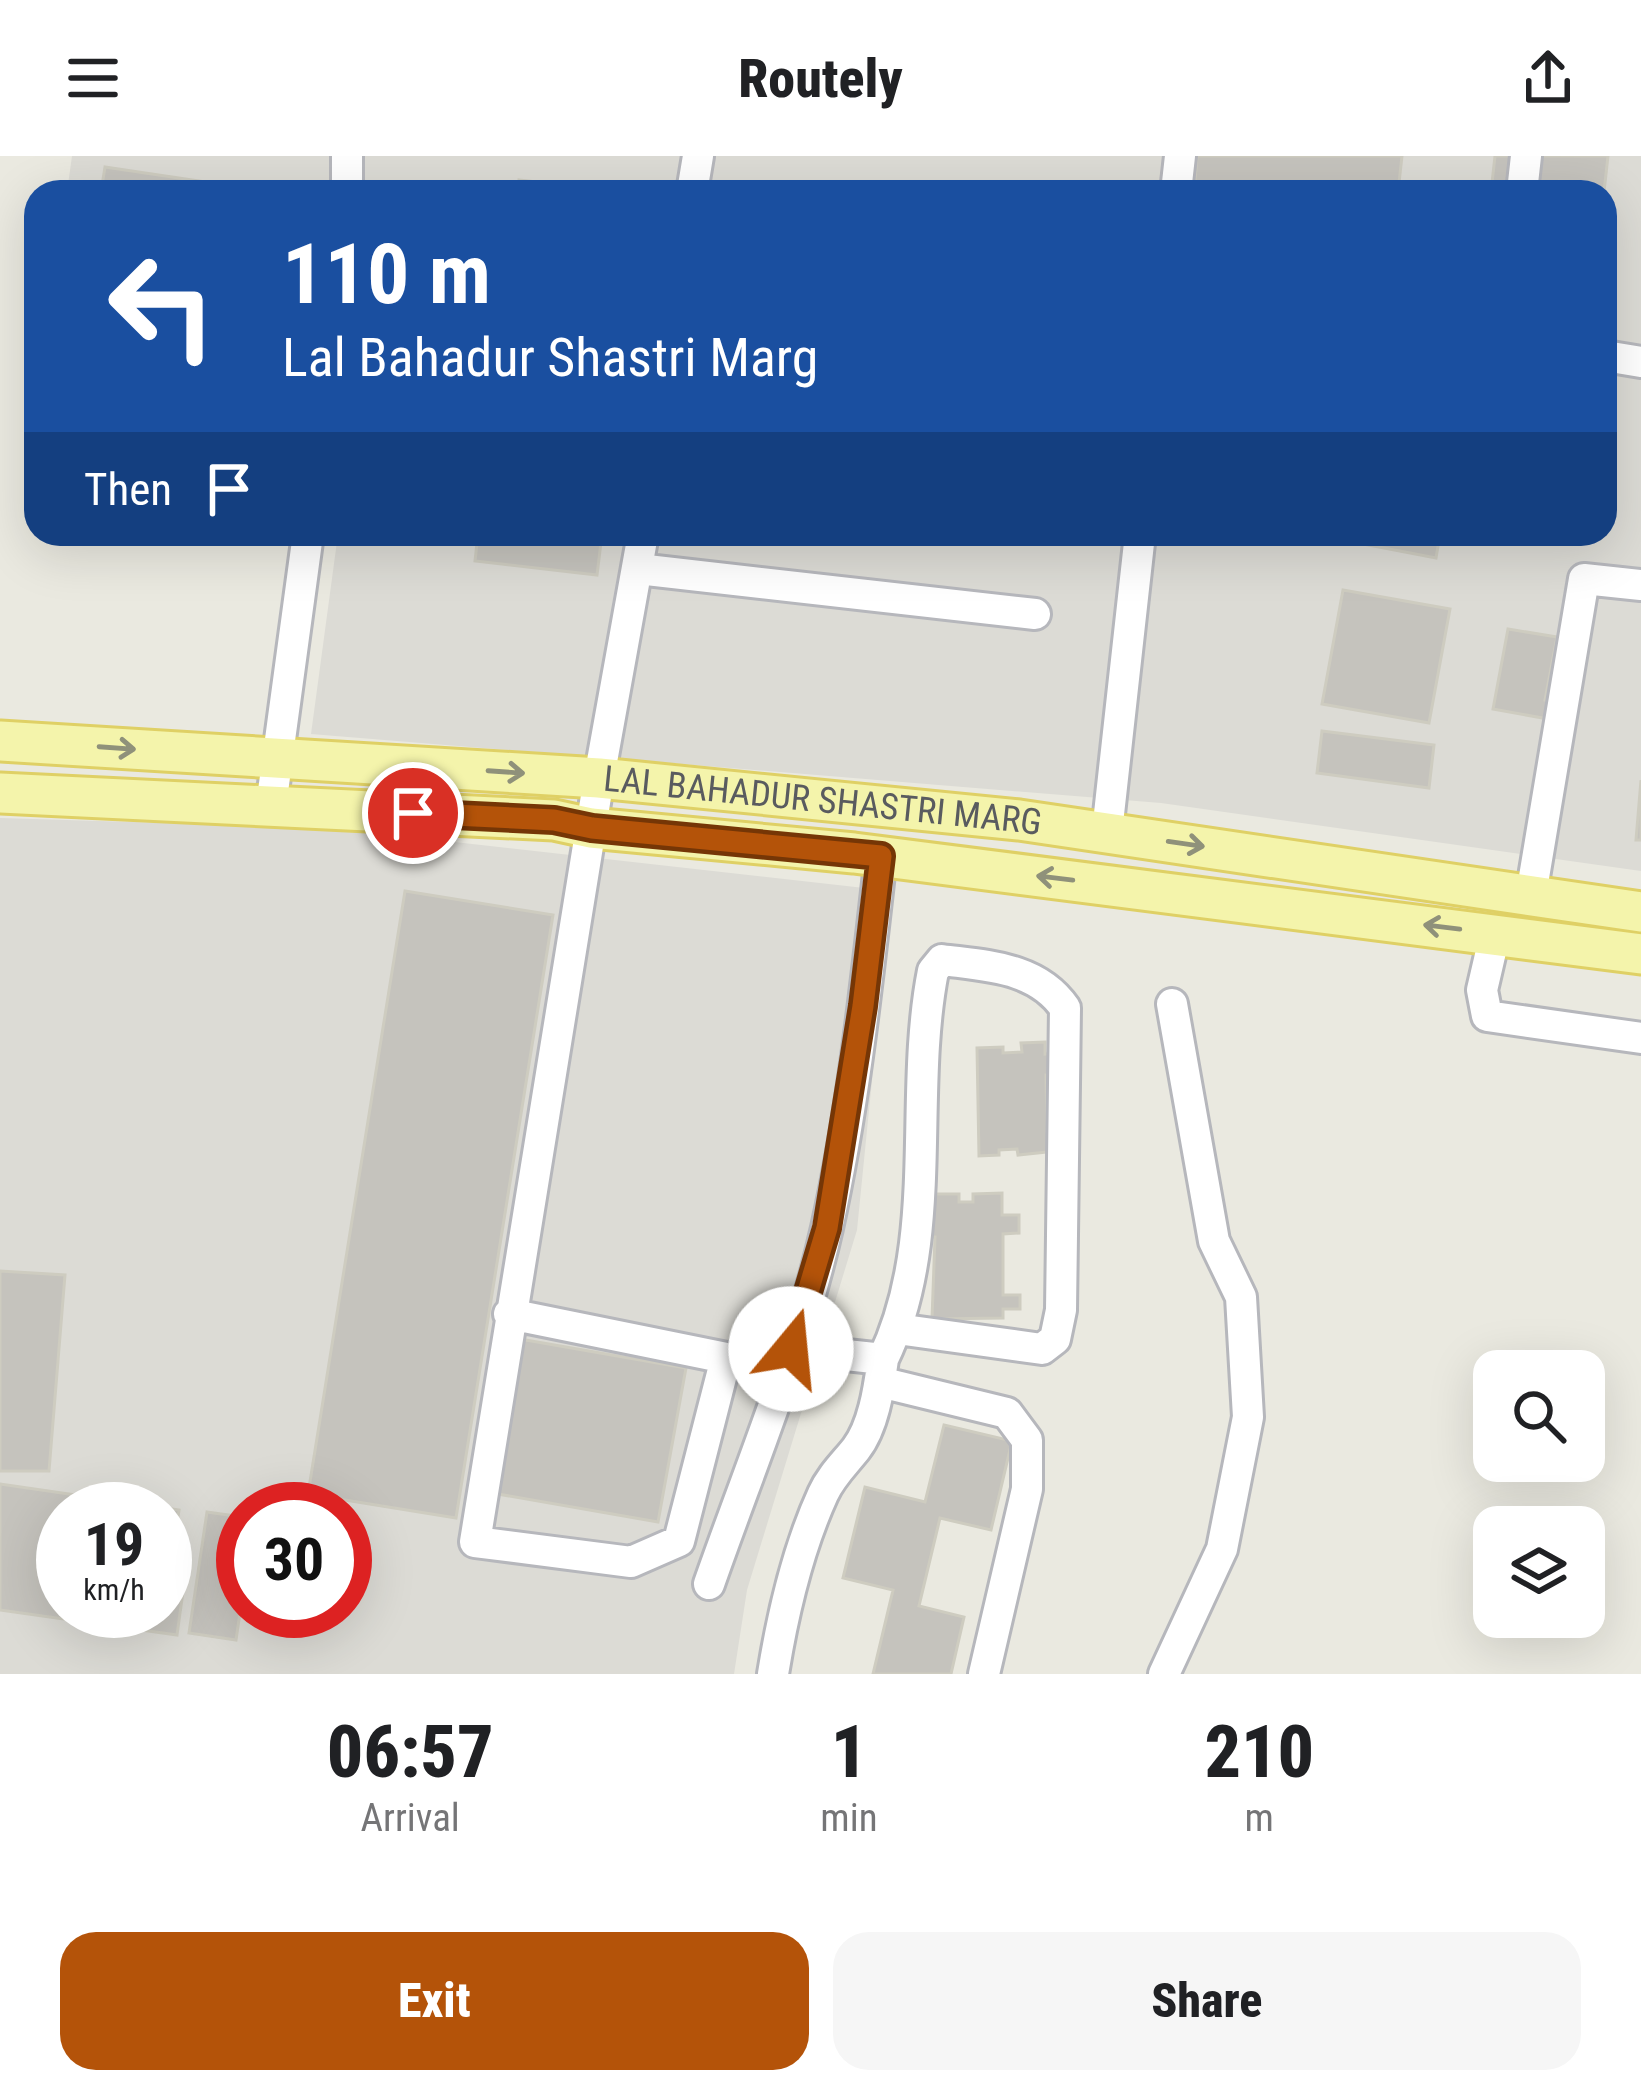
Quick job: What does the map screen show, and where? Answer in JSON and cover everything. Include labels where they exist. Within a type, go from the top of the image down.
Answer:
[{"type":"main road","name":"LAL BAHADUR SHASTRI MARG","points":[[0,741],[598,778],[1107,832],[1631,910]]},
{"type":"main road","name":"LAL BAHADUR SHASTRI MARG","points":[[0,793],[554,820],[592,828],[881,856],[1627,951]]},
{"type":"main road","points":[[1627,951],[1631,910]]},
{"type":"street","points":[[271,806],[306,546]]},
{"type":"street","points":[[509,1314],[726,1358],[679,1541],[632,1562],[475,1542],[509,1314],[598,778],[641,546]]},
{"type":"street","points":[[1107,832],[1139,546]]},
{"type":"street","points":[[638,569],[1035,614]]},
{"type":"street","points":[[1531,895],[1584,579],[1641,586]]},
{"type":"street","points":[[710,1584],[827,1228],[863,1006],[881,856]]},
{"type":"street","points":[[1496,934],[1482,990],[1486,1016],[1641,1038]]},
{"type":"street","points":[[773,1674],[789,1592],[808,1532],[825,1488],[860,1445],[897,1329],[913,1256],[933,971],[942,960],[1022,974],[1055,993],[1065,1008],[1061,1310],[1055,1339],[1042,1349],[897,1329]]},
{"type":"street","points":[[1164,1674],[1222,1549],[1248,1417],[1240,1297],[1214,1241],[1172,1004]]},
{"type":"street","points":[[791,1349],[881,1371],[1006,1413],[1027,1440],[1027,1489],[984,1674]]},
{"type":"shaded area","points":[[72,156],[1641,156],[1641,871],[1161,803],[311,734],[336,546],[1617,546],[1617,180],[69,180]]},
{"type":"shaded area","points":[[0,818],[330,828],[891,891],[857,1230],[747,1590],[734,1674],[0,1674]]},
{"type":"building","points":[[1197,156],[1402,156],[1399,180],[1195,180]]},
{"type":"building","points":[[1495,156],[1608,156],[1605,180],[1492,180]]},
{"type":"building","points":[[105,167],[192,180],[103,180]]},
{"type":"building","points":[[477,546],[601,546],[597,575],[475,561]]},
{"type":"building","points":[[1374,546],[1438,546],[1436,558]]},
{"type":"building","points":[[1343,590],[1450,609],[1429,723],[1322,704]]},
{"type":"building","points":[[1508,629],[1557,637],[1545,700],[1551,701],[1548,719],[1493,709]]},
{"type":"building","points":[[1322,731],[1434,745],[1429,788],[1317,773]]},
{"type":"building","points":[[1641,780],[1641,840],[1636,840]]},
{"type":"building","points":[[405,891],[553,915],[456,1518],[372,1504],[372,1482],[310,1482]]},
{"type":"building","points":[[1045,1042],[1045,1054],[1057,1053],[1058,1075],[1046,1075],[1047,1131],[1057,1131],[1057,1151],[1018,1155],[1017,1149],[999,1150],[999,1155],[979,1156],[977,1048],[1022,1052],[1021,1043]]},
{"type":"building","points":[[1002,1193],[1002,1215],[1019,1215],[1019,1233],[1003,1234],[1003,1295],[1020,1295],[1020,1309],[1003,1309],[1003,1318],[932,1319],[935,1237],[931,1237],[931,1194],[959,1194],[959,1202],[973,1202],[973,1194]]},
{"type":"building","points":[[0,1271],[65,1275],[49,1471],[0,1471]]},
{"type":"building","points":[[520,1339],[686,1368],[658,1522],[492,1493]]},
{"type":"building","points":[[944,1425],[1012,1441],[991,1530],[940,1518],[919,1606],[964,1617],[951,1674],[873,1674],[893,1590],[843,1578],[865,1487],[925,1502]]},
{"type":"building","points":[[0,1484],[36,1489],[36,1615],[0,1610]]},
{"type":"building","points":[[207,1512],[216,1513],[216,1637],[192,1633]]},
{"type":"route","points":[[413,813],[554,820],[592,828],[881,856],[863,1006],[827,1228],[791,1349]]}]
